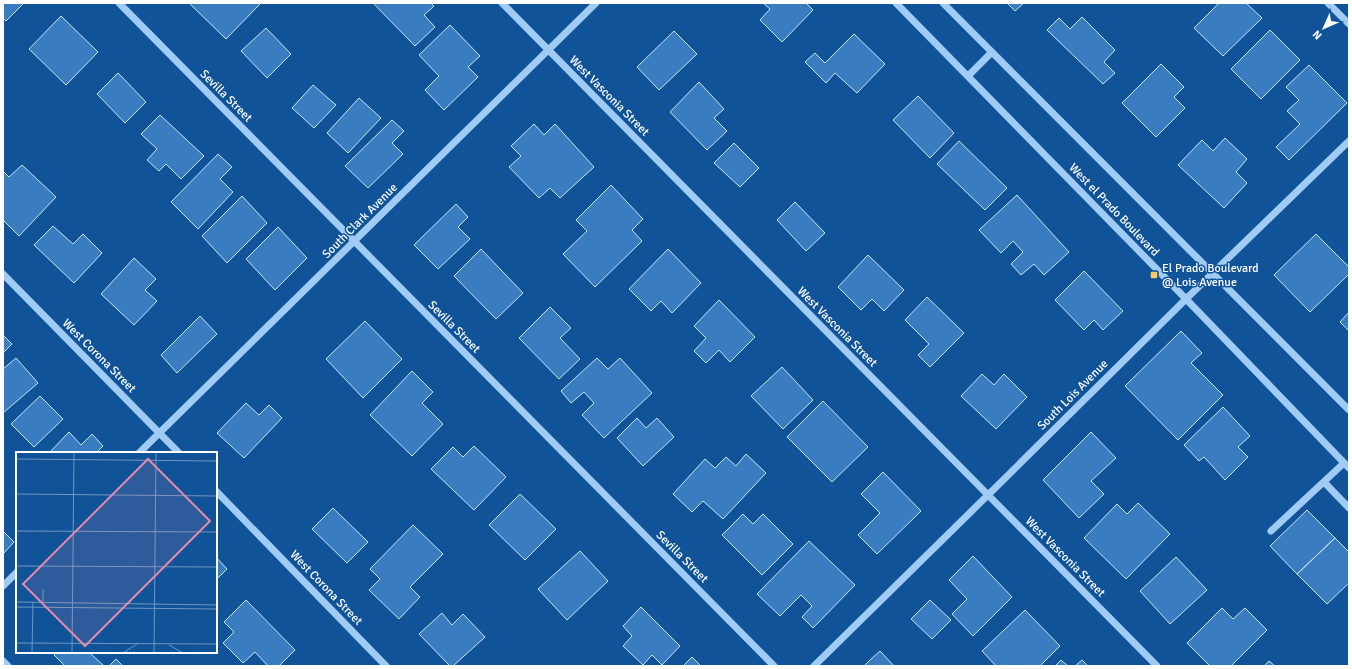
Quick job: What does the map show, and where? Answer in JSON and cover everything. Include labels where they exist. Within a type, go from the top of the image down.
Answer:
[{"type":"street","name":"Sevilla Street","points":[[119,3],[774,666]]},
{"type":"street","name":"West Vasconia Street","points":[[502,3],[1156,666]]},
{"type":"street","name":"South Clark Avenue","points":[[140,452],[596,3]]},
{"type":"street","name":"West el Prado Boulevard","points":[[896,3],[1186,299],[1346,465]]},
{"type":"street","name":"West el Prado Boulevard","points":[[943,3],[1349,410]]},
{"type":"street","points":[[1328,3],[1349,24]]},
{"type":"street","points":[[968,76],[992,52]]},
{"type":"street","name":"South Lois Avenue","points":[[814,666],[988,496],[1212,273],[1349,141]]},
{"type":"street","name":"West Corona Street","points":[[3,274],[178,452]]},
{"type":"street","points":[[1271,531],[1324,482],[1346,465]]},
{"type":"street","points":[[1324,482],[1349,508]]},
{"type":"street","name":"West Corona Street","points":[[217,492],[386,666]]},
{"type":"street","points":[[3,586],[16,573]]},
{"type":"street","points":[[3,661],[8,666]]},
{"type":"building","points":[[3,3],[24,3],[6,21],[3,18]]},
{"type":"building","points":[[189,3],[261,3],[226,39]]},
{"type":"building","points":[[373,3],[431,3],[434,6],[424,15],[435,27],[415,46]]},
{"type":"building","points":[[763,3],[806,3],[813,10],[782,42],[760,20],[770,9]]},
{"type":"building","points":[[1007,3],[1024,3],[1015,11]]},
{"type":"building","points":[[1219,3],[1246,3],[1262,18],[1223,56],[1194,28]]},
{"type":"building","points":[[61,16],[98,52],[66,85],[29,49]]},
{"type":"building","points":[[1082,17],[1115,50],[1104,62],[1115,73],[1103,84],[1047,30],[1059,18],[1070,29]]},
{"type":"building","points":[[450,25],[480,56],[468,67],[478,77],[444,110],[425,90],[439,76],[419,55]]},
{"type":"building","points":[[266,28],[291,54],[267,78],[241,51]]},
{"type":"building","points":[[1270,30],[1300,60],[1261,99],[1231,69]]},
{"type":"building","points":[[674,31],[697,54],[659,90],[637,67]]},
{"type":"building","points":[[854,34],[885,64],[857,93],[835,73],[826,83],[805,62],[815,53],[825,63]]},
{"type":"building","points":[[1161,64],[1184,87],[1174,97],[1185,108],[1156,137],[1122,103]]},
{"type":"building","points":[[1309,65],[1347,103],[1289,160],[1276,147],[1300,124],[1287,111],[1299,100],[1286,87]]},
{"type":"building","points":[[118,73],[146,102],[125,123],[97,94]]},
{"type":"building","points":[[699,82],[724,109],[714,118],[727,131],[707,150],[670,112]]},
{"type":"building","points":[[313,85],[336,105],[314,128],[292,108]]},
{"type":"building","points":[[918,96],[954,133],[930,158],[893,120]]},
{"type":"building","points":[[359,98],[381,118],[348,153],[327,133]]},
{"type":"building","points":[[160,115],[204,156],[181,179],[166,164],[159,171],[147,160],[157,149],[141,134]]},
{"type":"building","points":[[392,120],[404,131],[392,143],[403,154],[368,188],[345,166]]},
{"type":"building","points":[[534,124],[544,135],[555,124],[594,167],[560,198],[550,188],[539,198],[509,167],[521,156],[511,146]]},
{"type":"building","points":[[1225,138],[1247,159],[1236,172],[1247,183],[1224,208],[1178,165],[1202,140],[1213,151]]},
{"type":"building","points":[[959,141],[1007,188],[985,210],[937,164]]},
{"type":"building","points":[[734,143],[759,168],[740,187],[714,163]]},
{"type":"building","points":[[218,154],[232,167],[220,179],[233,192],[198,229],[171,202]]},
{"type":"building","points":[[22,165],[56,197],[19,236],[3,220],[3,171],[9,177]]},
{"type":"building","points":[[611,185],[643,219],[632,230],[642,241],[595,287],[563,254],[587,231],[576,220]]},
{"type":"building","points":[[1017,195],[1069,252],[1044,275],[1034,264],[1021,275],[1011,264],[1023,252],[1013,241],[1001,253],[979,230]]},
{"type":"building","points":[[242,196],[267,223],[227,263],[202,236]]},
{"type":"building","points":[[795,202],[825,233],[806,251],[777,220]]},
{"type":"building","points":[[456,204],[468,217],[458,227],[470,239],[438,269],[414,245]]},
{"type":"building","points":[[53,226],[73,244],[83,234],[102,253],[74,283],[34,245]]},
{"type":"building","points":[[278,227],[307,258],[275,290],[246,259]]},
{"type":"building","points":[[1316,234],[1349,267],[1349,274],[1310,312],[1274,275]]},
{"type":"building","points":[[481,249],[523,293],[496,319],[454,276]]},
{"type":"building","points":[[668,249],[701,283],[672,313],[661,301],[651,311],[629,289]]},
{"type":"building","points":[[868,255],[904,290],[884,311],[872,299],[861,310],[838,287]]},
{"type":"building","points":[[134,258],[156,279],[145,290],[157,301],[134,325],[101,294]]},
{"type":"building","points":[[1084,271],[1123,311],[1103,330],[1094,320],[1084,330],[1055,300]]},
{"type":"building","points":[[927,297],[964,333],[930,367],[918,355],[929,344],[905,320]]},
{"type":"building","points":[[719,300],[755,337],[730,362],[719,350],[706,363],[694,351],[706,338],[694,326]]},
{"type":"building","points":[[550,307],[571,328],[560,338],[580,359],[559,379],[519,338]]},
{"type":"building","points":[[1349,312],[1349,331],[1340,322]]},
{"type":"building","points":[[200,316],[217,334],[177,373],[161,355]]},
{"type":"building","points":[[365,321],[402,359],[363,398],[326,359]]},
{"type":"building","points":[[1181,331],[1202,353],[1191,363],[1223,395],[1178,440],[1125,386]]},
{"type":"building","points":[[3,335],[12,344],[3,353]]},
{"type":"building","points":[[16,358],[38,383],[3,413],[3,369]]},
{"type":"building","points":[[597,358],[608,369],[620,358],[652,393],[604,438],[582,415],[594,403],[584,392],[571,403],[561,391]]},
{"type":"building","points":[[782,367],[813,400],[783,429],[751,396]]},
{"type":"building","points":[[412,371],[433,392],[422,403],[443,424],[412,456],[370,415]]},
{"type":"building","points":[[982,374],[994,385],[1004,374],[1027,397],[996,429],[961,396]]},
{"type":"building","points":[[40,396],[63,419],[34,447],[11,424]]},
{"type":"building","points":[[823,401],[868,447],[832,482],[787,437]]},
{"type":"building","points":[[246,403],[259,415],[269,405],[282,418],[244,458],[217,433]]},
{"type":"building","points":[[1223,407],[1250,436],[1238,447],[1248,457],[1225,480],[1204,457],[1199,461],[1184,445]]},
{"type":"building","points":[[637,418],[646,428],[657,418],[674,437],[643,466],[617,438]]},
{"type":"building","points":[[69,432],[81,445],[92,434],[103,446],[97,452],[50,452]]},
{"type":"building","points":[[1091,432],[1116,458],[1091,481],[1104,494],[1079,518],[1043,480]]},
{"type":"building","points":[[474,446],[506,477],[474,510],[431,469],[453,447],[463,457]]},
{"type":"building","points":[[746,454],[766,473],[723,519],[703,501],[692,512],[673,494],[705,459],[715,468],[726,457],[736,466]]},
{"type":"building","points":[[883,472],[921,511],[877,554],[858,535],[880,513],[861,494]]},
{"type":"building","points":[[520,494],[556,529],[525,560],[489,525]]},
{"type":"building","points":[[1138,503],[1170,534],[1126,579],[1084,538],[1117,504],[1127,514]]},
{"type":"building","points":[[333,508],[368,542],[347,563],[312,529]]},
{"type":"building","points":[[1307,510],[1335,538],[1297,574],[1270,546]]},
{"type":"building","points":[[743,514],[753,524],[763,514],[793,544],[762,575],[722,535]]},
{"type":"building","points":[[413,525],[443,554],[410,587],[420,597],[399,619],[369,590],[380,579],[370,569]]},
{"type":"building","points":[[3,531],[14,542],[3,554]]},
{"type":"building","points":[[1335,538],[1349,552],[1349,583],[1327,604],[1297,574]]},
{"type":"building","points":[[809,541],[855,585],[813,628],[802,617],[812,606],[801,595],[780,616],[757,594]]},
{"type":"building","points":[[580,551],[608,581],[567,620],[538,589]]},
{"type":"building","points":[[973,556],[1012,597],[973,636],[952,614],[967,599],[949,580]]},
{"type":"building","points":[[1176,557],[1207,590],[1170,624],[1140,591]]},
{"type":"building","points":[[217,558],[227,569],[217,579]]},
{"type":"building","points":[[246,600],[295,650],[279,666],[268,666],[255,652],[243,663],[223,643],[234,632],[224,622]]},
{"type":"building","points":[[930,600],[951,620],[932,639],[911,619]]},
{"type":"building","points":[[641,607],[680,646],[662,665],[652,655],[643,665],[623,646],[632,636],[623,626]]},
{"type":"building","points":[[1222,608],[1233,619],[1245,608],[1267,630],[1231,666],[1210,666],[1187,643]]},
{"type":"building","points":[[1025,610],[1060,646],[1040,666],[996,666],[982,651]]},
{"type":"building","points":[[442,613],[452,625],[463,614],[485,637],[453,666],[450,666],[419,634]]},
{"type":"building","points":[[880,651],[894,666],[864,666],[870,660]]},
{"type":"building","points":[[56,653],[90,653],[104,666],[65,666],[54,655]]},
{"type":"building","points":[[692,657],[701,666],[683,666]]},
{"type":"building","points":[[116,659],[123,666],[109,666]]},
{"type":"building","points":[[1061,660],[1068,666],[1055,666]]},
{"type":"building","points":[[1082,660],[1088,666],[1075,666]]},
{"type":"building","points":[[1269,661],[1275,666],[1264,666]]},
{"type":"place","name":"El Prado Boulevard @ Lois Avenue","points":[[1154,275]]}]
